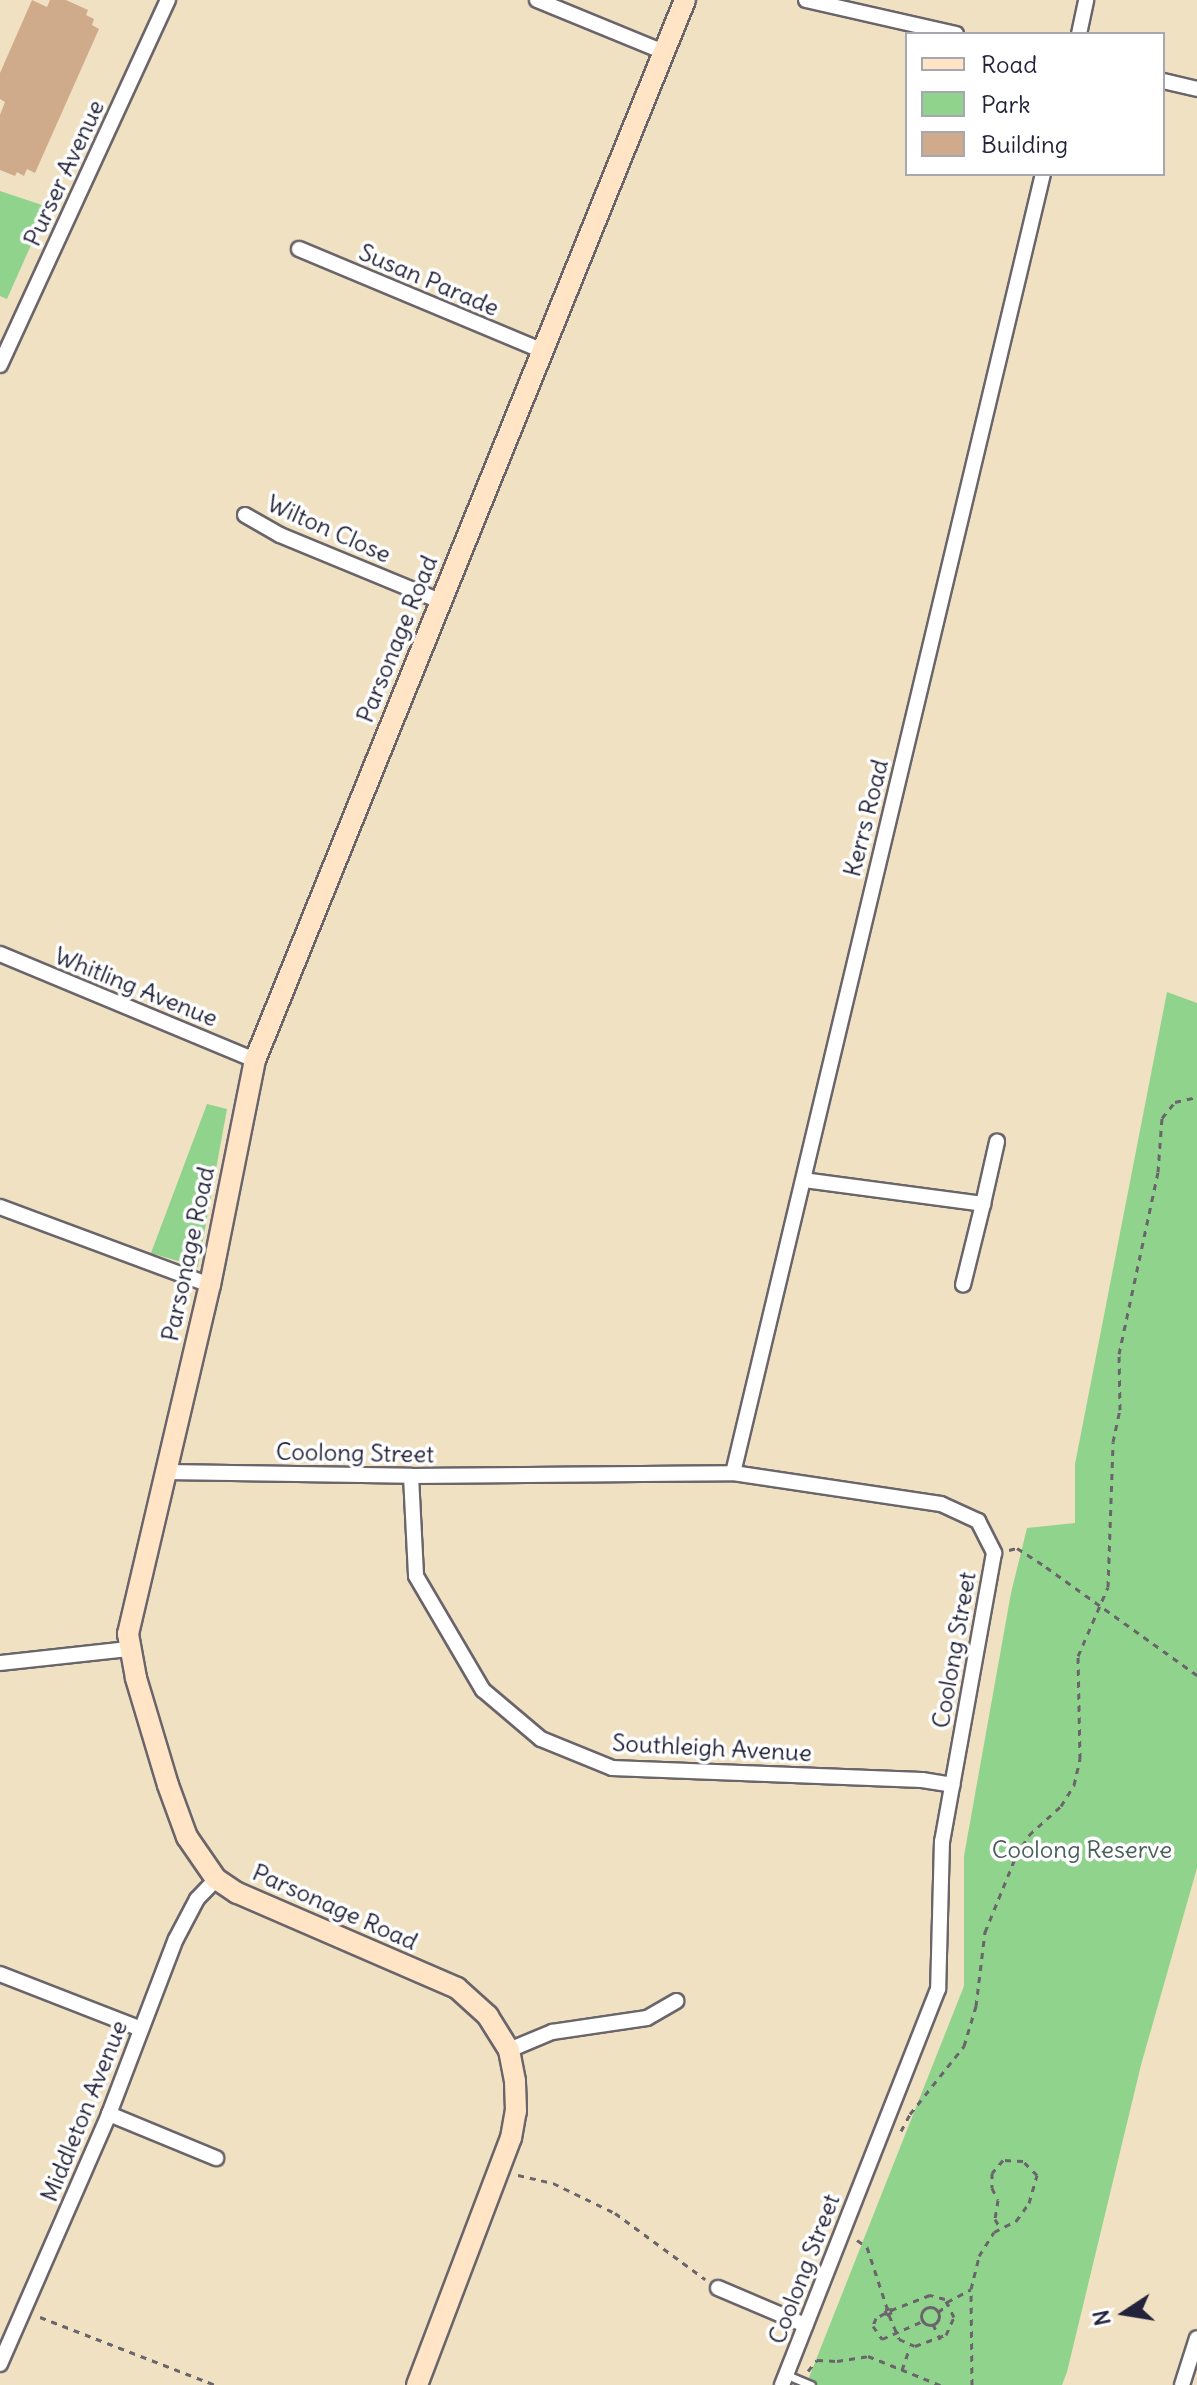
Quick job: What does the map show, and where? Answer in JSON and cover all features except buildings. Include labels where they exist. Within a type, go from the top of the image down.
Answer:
[{"type":"street","name":"Purser Avenue","points":[[0,365],[168,0]]},
{"type":"street","points":[[537,0],[664,52]]},
{"type":"street","name":"Parsonage Road","points":[[417,2385],[500,2166],[516,2111],[515,2081],[509,2050],[488,2016],[457,1988],[237,1893],[216,1879],[187,1837],[168,1785],[128,1649],[130,1620],[210,1285],[255,1060],[685,0]]},
{"type":"street","points":[[806,0],[947,32]]},
{"type":"street","points":[[1079,32],[1086,0]]},
{"type":"street","points":[[1165,81],[1197,89]]},
{"type":"street","name":"Kerrs Road","points":[[733,1473],[1043,176]]},
{"type":"street","name":"Susan Parade","points":[[299,249],[543,351]]},
{"type":"street","name":"Wilton Close","points":[[245,515],[280,535],[440,601]]},
{"type":"street","name":"Whitling Avenue","points":[[0,954],[255,1060]]},
{"type":"street","points":[[963,1285],[997,1142]]},
{"type":"street","points":[[804,1180],[983,1204]]},
{"type":"street","points":[[0,1207],[210,1285]]},
{"type":"street","name":"Coolong Street","points":[[166,1472],[411,1476],[733,1473],[941,1504],[978,1521],[994,1553],[940,1862],[938,1989],[784,2380]]},
{"type":"street","name":"Southleigh Avenue","points":[[411,1476],[416,1576],[483,1690],[541,1739],[612,1768],[922,1780],[953,1785]]},
{"type":"street","points":[[0,1663],[128,1649]]},
{"type":"street","name":"Middleton Avenue","points":[[0,2364],[109,2114],[186,1917],[216,1879]]},
{"type":"street","points":[[0,1974],[141,2029]]},
{"type":"street","points":[[509,2050],[552,2032],[647,2018],[677,2001]]},
{"type":"street","points":[[109,2114],[216,2158]]},
{"type":"street","points":[[718,2288],[805,2325]]},
{"type":"street","points":[[1182,2385],[1197,2338]]},
{"type":"lane","points":[[784,2380],[807,2384]]},
{"type":"path","points":[[897,2139],[910,2114],[964,2046],[976,2006],[985,1932],[1016,1856],[1029,1835],[1061,1806],[1074,1785],[1080,1759],[1078,1656],[1108,1587],[1113,1442],[1120,1410],[1119,1354],[1158,1172],[1162,1118],[1175,1102],[1197,1097]]},
{"type":"path","points":[[994,1553],[1017,1548],[1197,1675]]},
{"type":"path","points":[[972,2385],[971,2289],[979,2256],[999,2226],[1022,2215],[1033,2193],[1037,2175],[1023,2161],[1003,2160],[992,2173],[992,2188],[998,2200],[995,2219],[999,2226]]},
{"type":"path","points":[[500,2166],[509,2172],[553,2183],[615,2213],[718,2288]]},
{"type":"path","points":[[860,2230],[857,2240],[867,2247],[897,2335],[910,2346]]},
{"type":"path","points":[[938,2312],[971,2289]]},
{"type":"path","points":[[940,2339],[933,2324],[923,2321],[885,2339],[876,2334],[874,2321],[888,2311],[930,2295],[948,2303]]},
{"type":"path","points":[[910,2346],[940,2339],[953,2323],[948,2303]]},
{"type":"path","points":[[923,2321],[926,2309],[938,2312]]},
{"type":"path","points":[[25,2311],[215,2385]]},
{"type":"path","points":[[933,2324],[939,2318],[938,2312]]},
{"type":"path","points":[[902,2370],[910,2346]]},
{"type":"path","points":[[807,2384],[817,2360],[837,2361],[868,2356],[940,2385]]},
{"type":"green space","points":[[0,191],[48,207],[7,299],[0,296]]},
{"type":"green space","name":"Coolong Reserve","points":[[1167,992],[1197,1003],[1197,1868],[1141,2065],[1067,2372],[1062,2385],[806,2385],[964,1986],[964,1856],[1011,1593],[1027,1528],[1075,1523],[1075,1464]]},
{"type":"green space","points":[[207,1104],[227,1109],[198,1267],[151,1253]]}]
